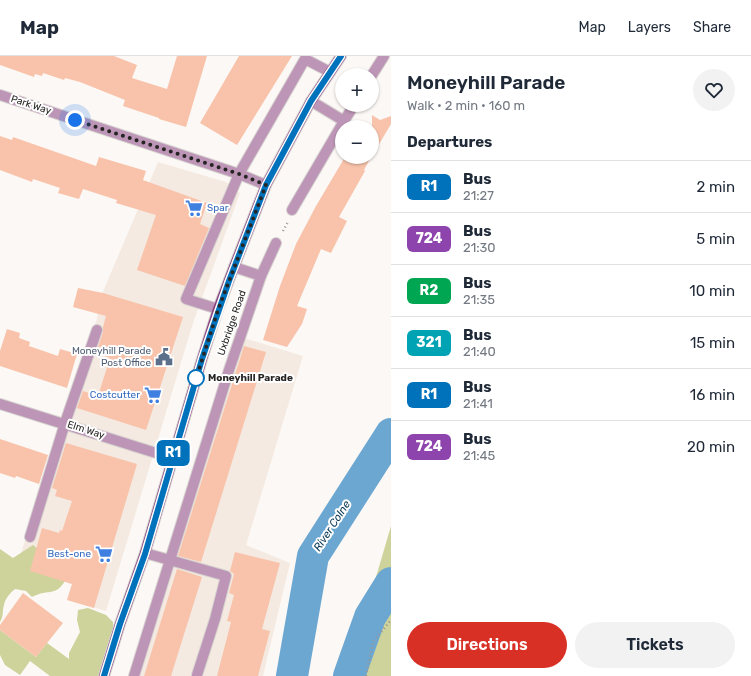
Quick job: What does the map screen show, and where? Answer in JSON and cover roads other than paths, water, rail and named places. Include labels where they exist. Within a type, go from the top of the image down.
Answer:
[{"type":"main road","name":"Uxbridge Road","points":[[172,458],[218,310],[266,185],[311,101],[341,56]]},
{"type":"main road","points":[[104,676],[120,624],[145,554],[172,458]]},
{"type":"street","points":[[376,68],[384,56]]},
{"type":"street","points":[[218,310],[186,299],[239,174],[305,58],[330,72]]},
{"type":"street","name":"Park Way","points":[[0,95],[239,174],[266,185]]},
{"type":"street","points":[[311,101],[342,120]]},
{"type":"street","points":[[292,210],[335,136]]},
{"type":"street","name":"Uxbridge Road","points":[[134,676],[228,370],[261,276],[276,243]]},
{"type":"street","points":[[234,267],[261,276]]},
{"type":"street","points":[[30,537],[65,423],[97,330]]},
{"type":"street","name":"Elm Way","points":[[0,404],[65,423],[172,458]]},
{"type":"street","points":[[145,554],[226,576],[197,675]]},
{"type":"waterway","name":"River Colne","points":[[292,676],[313,556],[391,434]]},
{"type":"waterway","points":[[349,676],[370,617],[391,583]]},
{"type":"place","name":"Spar","points":[[194,208]]},
{"type":"place","name":"Moneyhill Parade Post Office","points":[[164,357]]},
{"type":"place","name":"Moneyhill Parade","points":[[196,378]]},
{"type":"place","name":"Costcutter","points":[[153,395]]},
{"type":"place","name":"Best-one","points":[[104,554]]}]
